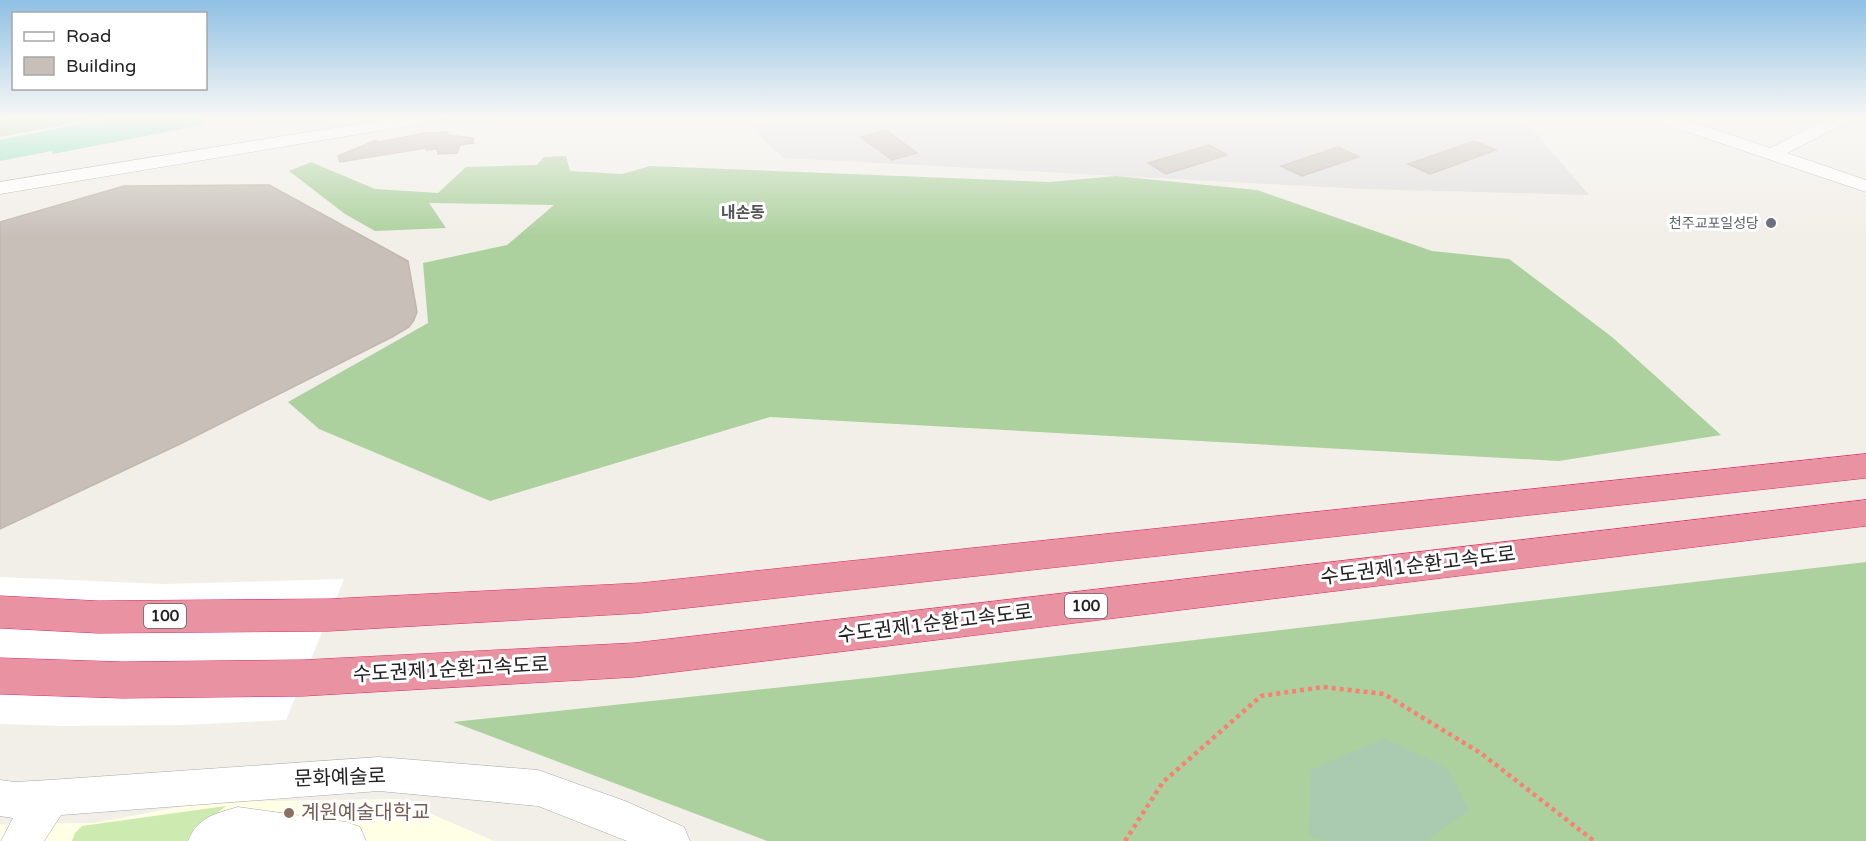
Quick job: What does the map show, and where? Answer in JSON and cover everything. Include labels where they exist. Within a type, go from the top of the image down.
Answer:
[{"type":"highway","name":"100","points":[[0,612],[98,617],[329,615],[641,598],[1866,466]]},
{"type":"highway","name":"수도권제1순환고속도로","points":[[0,676],[122,680],[303,678],[634,660],[1866,513]]},
{"type":"street","points":[[0,188],[181,158]]},
{"type":"street","points":[[1784,158],[1866,186]]},
{"type":"street","name":"문화예술로","points":[[0,798],[15,800],[50,798],[379,774],[538,788],[625,820],[670,841]]},
{"type":"street","points":[[21,841],[50,798]]},
{"type":"street","points":[[208,841],[224,830],[238,826],[346,841]]},
{"type":"path","points":[[1125,841],[1163,782],[1261,696],[1323,687],[1384,694],[1482,754],[1594,841]]},
{"type":"shaded area","points":[[788,158],[1557,158],[1589,195],[1363,189]]},
{"type":"shaded area","points":[[1384,738],[1447,768],[1469,810],[1426,841],[1326,841],[1309,836],[1311,770]]},
{"type":"shaded area","name":"계원예술대학교","points":[[397,799],[494,841],[0,841],[0,824],[93,823],[206,802]]},
{"type":"green space","points":[[543,158],[567,158],[570,171],[622,174],[650,166],[1050,182],[1116,176],[1257,190],[1432,251],[1509,259],[1612,337],[1721,435],[1559,461],[770,417],[490,501],[319,429],[288,402],[428,323],[423,263],[507,245],[554,205],[429,203],[446,228],[375,231],[345,214],[289,171],[311,162],[375,189],[438,193],[466,167],[537,165]]},
{"type":"green space","points":[[1866,562],[1866,841],[767,841],[453,722],[877,677]]},
{"type":"green space","points":[[226,806],[210,819],[191,841],[72,841],[75,833],[82,826]]},
{"type":"pier","points":[[0,577],[164,584],[344,579],[286,720],[184,725],[64,726],[0,724]]},
{"type":"building","points":[[339,158],[363,158],[340,162]]},
{"type":"building","points":[[1164,158],[1217,158],[1166,174],[1148,163]]},
{"type":"building","points":[[1304,158],[1355,158],[1302,176],[1281,166]]},
{"type":"building","points":[[1425,158],[1473,158],[1430,174],[1408,164]]},
{"type":"building","points":[[269,185],[408,261],[417,312],[409,327],[182,443],[0,529],[0,222],[124,186]]},
{"type":"place","name":"천주교포일성당","points":[[1771,223]]},
{"type":"place","name":"계원예술대학교","points":[[289,813]]},
{"type":"district","name":"내손동","points":[[743,213]]}]
